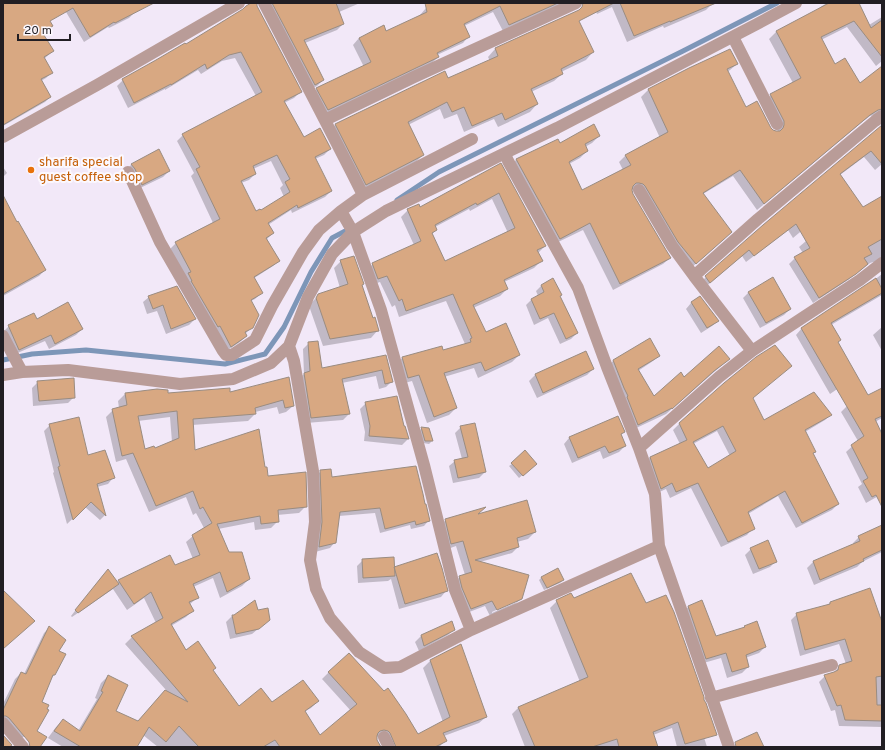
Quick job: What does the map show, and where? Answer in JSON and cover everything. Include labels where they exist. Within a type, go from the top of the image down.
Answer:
[{"type":"street","points":[[3,137],[239,3]]},
{"type":"street","points":[[264,3],[363,195]]},
{"type":"street","points":[[325,120],[414,77],[576,3]]},
{"type":"street","points":[[3,375],[22,372],[68,370],[180,384],[233,379],[271,363],[289,346],[308,297],[332,254],[353,232],[386,211],[557,128],[796,3]]},
{"type":"street","points":[[733,37],[777,124]]},
{"type":"street","points":[[694,276],[758,219],[882,116]]},
{"type":"street","points":[[128,172],[160,242],[226,355],[232,355],[255,340],[272,306],[303,252],[319,230],[363,195],[472,139]]},
{"type":"street","points":[[505,153],[578,288],[607,367],[640,448],[656,494],[659,546],[729,747]]},
{"type":"street","points":[[639,190],[672,246],[752,351]]},
{"type":"street","points":[[341,211],[353,232],[381,310],[424,465],[455,590],[471,630]]},
{"type":"street","points":[[640,448],[719,377],[752,351],[860,280],[882,263]]},
{"type":"street","points":[[3,336],[22,372]]},
{"type":"street","points":[[289,346],[294,361],[313,471],[315,522],[310,560],[316,589],[330,618],[359,652],[384,668],[400,667],[471,630],[659,546]]},
{"type":"street","points":[[711,698],[832,665]]},
{"type":"street","points":[[3,723],[23,747]]},
{"type":"building","points":[[3,3],[154,3],[115,23],[114,22],[90,37],[73,8],[50,21],[53,26],[42,32],[54,51],[44,57],[53,73],[41,79],[51,97],[3,125]]},
{"type":"building","points":[[251,3],[257,3],[257,6],[302,92],[284,101],[304,137],[320,128],[331,149],[315,157],[332,191],[298,208],[297,205],[268,223],[274,233],[266,238],[280,261],[254,277],[263,293],[251,300],[259,315],[253,328],[245,332],[247,336],[231,347],[220,326],[218,327],[191,281],[188,273],[191,272],[175,242],[220,219],[196,169],[200,167],[182,134],[262,92],[241,52],[229,55],[207,69],[205,64],[171,85],[134,103],[122,79],[185,43],[186,44]],"holes":[[[277,155],[290,179],[285,182],[290,192],[261,210],[256,211],[241,181],[256,174],[253,166]]]},
{"type":"building","points":[[272,3],[336,3],[344,24],[304,40],[324,80],[315,85]]},
{"type":"building","points":[[425,3],[558,3],[509,25],[500,6],[464,24],[470,37],[437,53],[439,57],[328,110],[316,88],[371,62],[359,38],[384,25],[386,31],[427,12]]},
{"type":"building","points":[[583,3],[614,3],[579,21],[594,52],[561,69],[563,74],[531,89],[538,104],[505,120],[502,113],[472,126],[464,107],[452,112],[447,102],[408,122],[424,155],[366,185],[335,124],[445,71],[448,78],[498,56],[495,48],[579,10]]},
{"type":"building","points":[[620,3],[716,3],[634,36]]},
{"type":"building","points":[[829,3],[859,3],[871,28],[882,20],[882,57],[854,21],[821,37],[835,64],[845,58],[860,83],[882,66],[882,109],[870,115],[764,204],[740,170],[703,193],[732,232],[696,264],[678,242],[645,186],[639,183],[636,183],[633,186],[633,194],[671,258],[620,284],[590,223],[560,239],[516,159],[558,139],[560,143],[594,124],[600,136],[585,144],[588,151],[569,162],[582,190],[631,165],[625,155],[668,132],[648,89],[730,49],[738,64],[727,69],[746,107],[757,101],[771,128],[776,131],[780,131],[783,128],[784,121],[770,94],[801,78],[776,31]]},
{"type":"building","points":[[882,125],[882,164],[871,151],[840,174],[863,207],[882,196],[882,239],[868,247],[872,254],[864,258],[868,264],[856,274],[819,298],[794,257],[810,248],[796,224],[754,256],[749,250],[710,283],[705,276]]},
{"type":"building","points":[[159,149],[170,171],[142,185],[135,169],[131,164]]},
{"type":"building","points":[[501,163],[546,246],[537,250],[543,261],[504,280],[508,289],[473,305],[486,332],[506,323],[520,355],[485,371],[481,362],[444,373],[457,408],[434,417],[419,375],[408,378],[402,357],[442,346],[443,350],[471,342],[470,339],[472,338],[453,294],[406,311],[402,299],[399,301],[387,276],[378,279],[372,263],[421,241],[407,209],[419,204],[420,207]],"holes":[[[499,193],[515,228],[445,261],[432,233],[437,230],[435,225],[476,203],[477,205]]]},
{"type":"building","points":[[3,195],[17,222],[18,221],[46,270],[3,294]]},
{"type":"building","points":[[354,256],[364,284],[362,285],[373,318],[375,317],[379,331],[330,339],[316,298],[318,294],[348,284],[340,260]]},
{"type":"building","points":[[773,277],[791,309],[766,323],[748,292]]},
{"type":"building","points":[[553,278],[578,333],[566,339],[554,313],[540,319],[531,299],[544,292],[541,285]]},
{"type":"building","points":[[876,278],[882,289],[882,293],[831,323],[841,340],[838,342],[868,395],[882,388],[882,416],[875,419],[882,434],[882,507],[876,495],[872,497],[863,481],[868,478],[851,445],[864,436],[801,328]]},
{"type":"building","points":[[177,286],[196,319],[171,329],[163,305],[153,309],[148,296]]},
{"type":"building","points":[[700,296],[719,321],[707,328],[691,302]]},
{"type":"building","points":[[68,302],[83,329],[55,344],[51,335],[19,350],[8,325],[34,313],[37,319]]},
{"type":"building","points":[[650,338],[660,356],[638,369],[654,396],[681,372],[684,377],[719,346],[730,359],[714,371],[672,409],[638,425],[613,360]]},
{"type":"building","points":[[318,341],[322,368],[386,355],[393,382],[385,384],[382,370],[342,379],[350,414],[311,418],[304,373],[310,371],[308,342]]},
{"type":"building","points":[[775,345],[792,366],[753,398],[764,420],[814,392],[832,415],[805,430],[816,452],[813,453],[839,504],[802,523],[785,491],[748,512],[755,529],[728,542],[698,483],[676,492],[672,483],[661,489],[650,457],[687,440],[679,423],[756,357]],"holes":[[[723,426],[736,451],[708,468],[693,442]]]},
{"type":"building","points":[[586,351],[594,369],[543,393],[535,374]]},
{"type":"building","points":[[289,377],[294,406],[285,408],[283,400],[255,408],[256,414],[193,419],[195,450],[259,429],[265,467],[267,467],[268,476],[306,472],[307,507],[278,510],[279,522],[261,524],[260,516],[217,524],[229,552],[242,552],[250,579],[227,592],[220,572],[193,584],[199,598],[189,602],[194,611],[171,624],[186,650],[198,641],[216,668],[213,670],[239,706],[261,688],[272,702],[303,680],[319,701],[305,711],[320,735],[357,704],[328,672],[349,653],[384,691],[388,688],[418,734],[450,717],[430,660],[461,644],[487,717],[443,733],[447,741],[435,747],[396,747],[390,733],[384,730],[380,731],[377,736],[377,740],[381,747],[280,747],[275,740],[263,747],[199,747],[179,726],[166,742],[149,727],[137,747],[81,747],[54,731],[63,719],[80,731],[103,692],[101,691],[108,675],[128,685],[116,711],[138,721],[165,690],[188,702],[131,636],[163,618],[151,592],[134,604],[118,580],[170,555],[175,565],[200,555],[192,535],[212,523],[203,507],[200,509],[193,491],[156,506],[133,453],[122,456],[112,409],[127,405],[125,393],[157,389],[168,390],[168,393],[230,388],[230,392]],"holes":[[[177,411],[179,438],[155,448],[154,446],[145,449],[138,416]]]},
{"type":"building","points":[[74,378],[75,398],[39,401],[37,381]]},
{"type":"building","points":[[397,396],[404,426],[409,439],[369,436],[370,426],[365,402]]},
{"type":"building","points":[[618,416],[625,432],[621,434],[626,446],[609,453],[605,446],[578,458],[569,437]]},
{"type":"building","points":[[79,417],[88,455],[105,450],[115,478],[97,484],[106,516],[91,502],[73,520],[58,467],[60,466],[49,424]]},
{"type":"building","points":[[475,423],[486,472],[458,478],[454,460],[468,457],[460,426]]},
{"type":"building","points":[[421,427],[429,428],[433,441],[425,441]]},
{"type":"building","points":[[525,450],[537,464],[523,476],[511,463]]},
{"type":"building","points":[[416,466],[430,521],[416,525],[415,521],[385,529],[380,508],[340,512],[336,543],[319,547],[322,522],[320,470],[331,469],[332,477]]},
{"type":"building","points":[[527,500],[536,532],[517,538],[519,547],[475,560],[529,575],[522,599],[497,610],[492,601],[471,609],[462,588],[459,576],[472,572],[463,541],[451,544],[445,519],[486,507],[478,514]]},
{"type":"building","points":[[882,525],[882,550],[863,559],[864,561],[820,580],[813,561],[860,541],[858,536]]},
{"type":"building","points":[[768,540],[777,562],[759,569],[750,548]]},
{"type":"building","points":[[437,553],[448,591],[405,604],[394,567]]},
{"type":"building","points":[[394,557],[395,576],[363,578],[362,559]]},
{"type":"building","points":[[558,568],[564,580],[547,588],[541,577]]},
{"type":"building","points":[[108,569],[119,584],[78,613],[75,610]]},
{"type":"building","points":[[631,573],[646,603],[666,595],[674,612],[717,735],[685,744],[678,722],[653,732],[658,747],[619,747],[617,739],[592,747],[535,747],[518,707],[588,677],[556,600],[571,593],[574,598]]},
{"type":"building","points":[[870,588],[882,622],[882,676],[876,677],[877,705],[882,705],[882,721],[845,720],[841,705],[837,706],[824,675],[838,670],[839,665],[852,661],[845,639],[805,650],[796,613],[830,604],[830,602]]},
{"type":"building","points":[[3,590],[35,621],[3,649]]},
{"type":"building","points":[[255,600],[258,610],[268,608],[270,620],[259,629],[236,634],[232,615]]},
{"type":"building","points":[[702,600],[716,636],[745,627],[744,626],[757,621],[766,647],[746,655],[749,667],[732,672],[726,653],[706,659],[688,606]]},
{"type":"building","points":[[452,621],[455,630],[424,646],[421,635]]},
{"type":"building","points":[[49,626],[66,640],[59,651],[66,654],[55,675],[53,675],[42,702],[49,705],[47,709],[49,710],[37,731],[47,737],[40,747],[30,747],[29,742],[9,718],[3,716],[3,710],[21,672],[26,674]]},
{"type":"building","points":[[757,732],[764,747],[736,747],[735,742]]},
{"type":"building","points":[[3,735],[12,745],[9,747],[3,747]]},
{"type":"waterway","points":[[397,200],[439,172],[777,3]]},
{"type":"waterway","points":[[3,360],[32,354],[86,350],[225,364],[265,354],[284,327],[311,272],[332,238],[351,228]]},
{"type":"place","name":"sharifa special guest coffee shop","points":[[31,170]]}]
